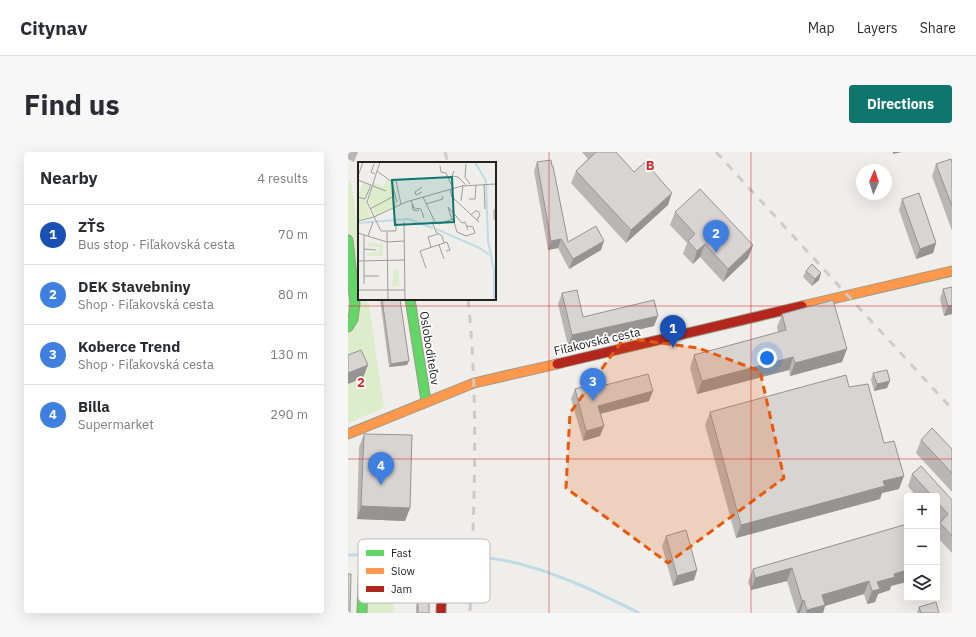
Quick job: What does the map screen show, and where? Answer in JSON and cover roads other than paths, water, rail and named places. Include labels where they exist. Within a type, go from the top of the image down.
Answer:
[{"type":"street","points":[[348,240],[355,309],[352,323],[348,327]]},
{"type":"street","name":"Fiľakovská cesta","points":[[348,434],[426,401],[474,383],[952,271]]},
{"type":"street","name":"Osloboditeľov","points":[[410,300],[426,401]]},
{"type":"street","points":[[362,603],[362,613]]},
{"type":"street","points":[[441,603],[441,613]]},
{"type":"waterway","points":[[348,555],[358,555]]},
{"type":"waterway","points":[[490,558],[539,569],[596,592],[639,613]]},
{"type":"railway","points":[[445,152],[448,162]]},
{"type":"railway","points":[[716,152],[952,409]]},
{"type":"railway","points":[[468,300],[474,378],[475,417],[473,539]]},
{"type":"railway","points":[[470,603],[470,613]]},
{"type":"place","name":"DEK Stavebniny","points":[[716,253]]},
{"type":"place","name":"ZŤS","points":[[673,348]]},
{"type":"place","name":"Koberce Trend","points":[[593,401]]},
{"type":"place","name":"Billa","points":[[381,485]]}]
